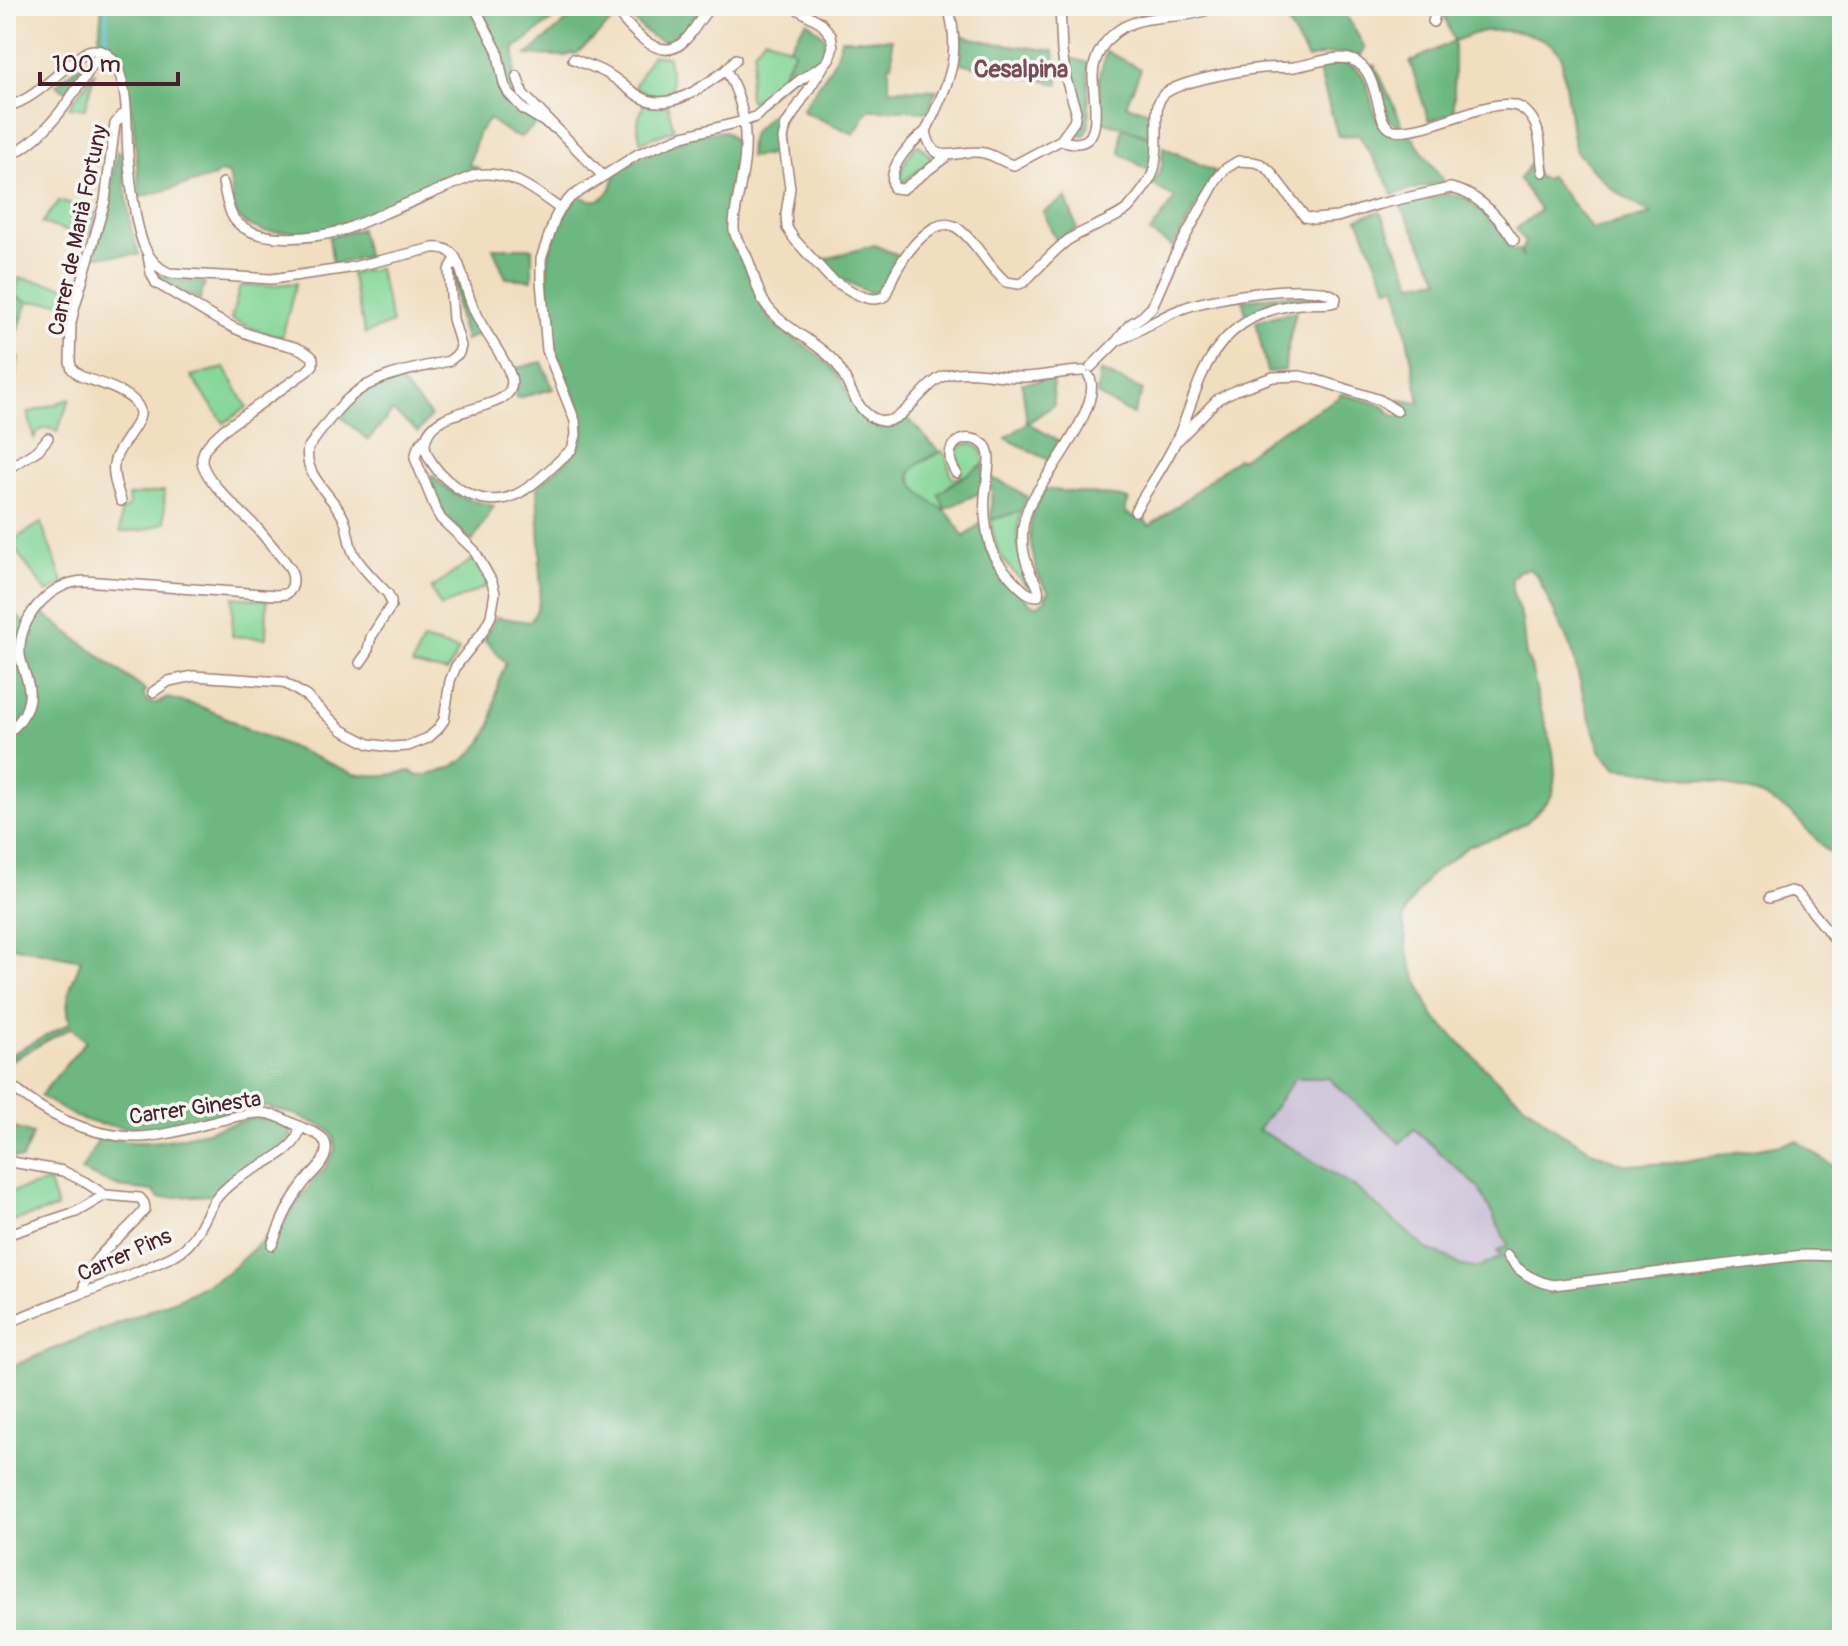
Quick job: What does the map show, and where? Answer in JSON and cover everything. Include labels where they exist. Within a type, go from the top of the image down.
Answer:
[{"type":"street","points":[[474,6],[497,50],[509,94],[523,109],[556,129]]},
{"type":"street","points":[[612,6],[643,39],[657,48],[669,49],[684,42],[712,6]]},
{"type":"street","points":[[792,6],[820,22],[831,35],[833,47],[829,59],[784,131],[790,188],[786,222],[795,240],[829,277],[872,300],[885,296],[901,262],[918,241],[928,231],[944,224],[961,230],[1006,282],[1024,282],[1070,239],[1125,211],[1155,173],[1157,111],[1163,94],[1192,82],[1261,68],[1292,67],[1335,58],[1357,62],[1377,94],[1385,122],[1389,128],[1396,130],[1432,126],[1503,105],[1518,107],[1530,116],[1538,131],[1543,172]]},
{"type":"street","points":[[947,156],[903,189],[894,188],[892,177],[904,152],[926,131],[951,72],[955,39],[948,6]]},
{"type":"street","points":[[1061,140],[1077,143],[1088,139],[1093,132],[1096,116],[1095,61],[1103,46],[1114,36],[1143,19],[1196,14],[1216,6]]},
{"type":"street","points":[[1433,22],[1437,6]]},
{"type":"street","points":[[926,131],[933,149],[941,155],[987,153],[1009,165],[1061,140],[1074,122],[1076,111],[1062,52],[1061,7]]},
{"type":"street","points":[[6,107],[33,94],[82,54],[94,49],[111,57],[117,67],[126,114],[128,155],[140,232],[156,283],[238,330],[300,349],[313,358],[313,365],[307,371],[212,440],[203,453],[202,461],[209,478],[260,531],[290,568],[292,586],[286,594],[76,581],[57,590],[30,614],[24,625],[20,649],[29,687],[29,702],[24,716],[6,735]]},
{"type":"street","points":[[6,157],[33,142],[49,125],[102,51]]},
{"type":"street","points":[[573,59],[609,75],[649,101],[667,102],[687,95],[726,70],[736,59]]},
{"type":"street","points":[[426,436],[425,445],[430,460],[454,487],[467,494],[493,499],[508,498],[522,491],[566,454],[574,444],[575,421],[547,350],[541,281],[541,259],[560,209],[581,190],[638,154],[664,142],[755,117],[825,64]]},
{"type":"street","points":[[726,70],[740,98],[744,121],[744,169],[734,232],[750,262],[761,297],[780,318],[832,359],[868,416],[883,421],[894,419],[946,375],[975,373],[1022,377],[1088,371],[1129,325],[1152,307],[1173,259],[1217,179],[1238,161],[1254,162],[1269,170],[1305,217],[1337,217],[1450,188],[1469,194],[1493,214],[1514,240]]},
{"type":"street","points":[[517,76],[523,94],[603,176]]},
{"type":"street","name":"Carrer de Marià Fortuny","points":[[121,501],[113,466],[139,419],[139,408],[122,392],[75,372],[70,362],[70,335],[74,309],[105,201],[115,124],[126,114]]},
{"type":"street","points":[[223,183],[229,211],[235,221],[249,231],[264,236],[328,234],[344,230],[475,175],[489,173],[500,174],[522,184],[560,209]]},
{"type":"street","points":[[148,253],[158,268],[169,273],[259,279],[349,268],[433,248],[445,248],[456,259],[473,309],[498,349],[512,385],[503,399],[435,424],[418,447],[415,458],[441,519],[474,550],[495,593],[491,616],[482,633],[456,666],[450,681],[444,720],[428,738],[408,746],[369,744],[342,730],[306,696],[283,682],[194,676],[169,681],[153,692]]},
{"type":"street","points":[[360,663],[391,601],[356,559],[344,520],[312,473],[308,448],[347,399],[357,392],[402,372],[449,361],[459,353],[461,346],[453,319],[449,270],[456,259]]},
{"type":"street","points":[[1117,341],[1177,311],[1201,303],[1287,290],[1327,292],[1336,298],[1331,303],[1302,304],[1253,317],[1223,342],[1202,375],[1176,442],[1135,511]]},
{"type":"street","points":[[956,473],[950,455],[956,442],[969,438],[984,444],[989,458],[985,507],[990,545],[996,559],[1016,583],[1030,596],[1038,596],[1039,590],[1026,562],[1022,522],[1079,423],[1093,389],[1088,371]]},
{"type":"street","points":[[1176,442],[1218,399],[1273,377],[1314,379],[1380,400],[1397,411]]},
{"type":"street","points":[[6,470],[38,450],[48,438]]},
{"type":"street","points":[[1769,898],[1791,891],[1797,893],[1842,948]]},
{"type":"street","name":"Carrer Ginesta","points":[[6,1081],[29,1100],[61,1119],[86,1129],[114,1134],[152,1136],[261,1113],[276,1115],[318,1134],[326,1142],[326,1153],[321,1164],[290,1202],[272,1245]]},
{"type":"street","name":"Carrer Pins","points":[[6,1324],[181,1251],[197,1234],[224,1189],[288,1149],[300,1134],[299,1127]]},
{"type":"street","points":[[6,1161],[63,1171],[105,1195],[140,1198],[144,1203],[145,1209],[140,1216],[89,1270],[83,1283],[84,1292]]},
{"type":"street","points":[[6,1235],[76,1212],[105,1195]]},
{"type":"street","points":[[1507,1256],[1528,1276],[1553,1285],[1803,1255],[1842,1256]]},
{"type":"shaded area","points":[[1295,1077],[1328,1078],[1400,1142],[1414,1128],[1478,1187],[1509,1245],[1501,1257],[1473,1268],[1459,1265],[1428,1250],[1356,1188],[1258,1131]]},
{"type":"green space","points":[[102,6],[571,6],[515,48],[513,93],[542,119],[521,137],[512,135],[489,119],[478,133],[469,165],[478,168],[344,227],[316,232],[264,231],[245,224],[236,214],[230,177],[221,172],[214,177],[140,197],[133,119],[124,71],[117,53],[99,39]]},
{"type":"green space","points":[[584,6],[604,6],[614,20],[576,54],[527,55]]},
{"type":"green space","points":[[622,6],[694,6],[697,12],[680,36],[666,42],[651,36]]},
{"type":"green space","points":[[1278,6],[1292,11],[1307,6],[1341,6],[1365,48],[1359,58],[1340,53],[1308,59]]},
{"type":"green space","points":[[1443,6],[1842,6],[1842,460],[1837,472],[1842,481],[1842,855],[1828,851],[1791,813],[1762,796],[1721,783],[1617,768],[1601,752],[1572,650],[1537,575],[1529,569],[1519,571],[1512,578],[1512,590],[1522,620],[1526,656],[1553,751],[1553,793],[1526,823],[1469,846],[1430,875],[1406,909],[1403,919],[1413,970],[1433,1016],[1504,1087],[1557,1130],[1596,1153],[1626,1165],[1674,1163],[1797,1141],[1842,1172],[1842,1640],[6,1640],[6,1369],[183,1297],[227,1273],[286,1219],[335,1150],[329,1130],[296,1115],[267,1107],[242,1108],[179,1126],[138,1129],[98,1124],[76,1117],[40,1096],[86,1041],[72,1027],[6,1063],[6,1057],[70,1023],[68,998],[81,960],[6,945],[6,603],[32,627],[41,612],[146,691],[143,695],[151,703],[168,698],[199,706],[354,774],[381,776],[411,771],[417,776],[429,775],[462,761],[486,735],[492,720],[497,685],[506,663],[484,639],[496,617],[530,622],[539,601],[541,561],[537,488],[574,453],[583,436],[580,410],[554,345],[547,284],[550,249],[556,232],[578,195],[593,200],[604,197],[615,172],[667,146],[695,136],[724,131],[734,141],[739,153],[730,213],[732,241],[766,312],[778,326],[831,367],[869,423],[879,428],[892,426],[907,417],[939,452],[912,470],[911,481],[948,514],[964,537],[981,523],[992,560],[998,569],[1031,604],[1037,606],[1049,592],[1037,571],[1030,529],[1044,489],[1129,500],[1125,508],[1127,514],[1134,517],[1141,514],[1149,526],[1238,458],[1240,460],[1273,435],[1341,394],[1380,405],[1397,416],[1404,411],[1400,400],[1420,403],[1397,286],[1387,287],[1358,218],[1380,211],[1413,283],[1440,279],[1400,205],[1447,194],[1466,198],[1500,229],[1508,247],[1519,250],[1523,258],[1521,251],[1525,242],[1516,229],[1540,210],[1519,179],[1534,159],[1538,177],[1545,179],[1550,176],[1592,229],[1651,214],[1612,189],[1576,152],[1561,56],[1555,48],[1538,37],[1506,31],[1481,32],[1454,41]],"holes":[[[1295,1078],[1328,1078],[1400,1143],[1414,1129],[1478,1187],[1508,1245],[1497,1251],[1501,1257],[1473,1268],[1459,1265],[1428,1250],[1356,1188],[1258,1130]]]},
{"type":"green space","points":[[807,21],[824,36],[825,51],[821,58],[797,70],[753,109],[757,100],[781,77],[795,51],[789,47]]},
{"type":"green space","points":[[962,36],[1054,51],[1059,84],[961,63]]},
{"type":"green space","points":[[765,37],[795,50],[772,86],[750,101],[748,88],[754,51]]},
{"type":"green space","points":[[841,39],[892,39],[889,89],[937,90],[927,112],[868,110],[854,134],[802,111],[830,68]]},
{"type":"green space","points":[[1454,41],[1454,112],[1429,121],[1410,62]]},
{"type":"green space","points":[[1106,51],[1141,69],[1126,105],[1151,112],[1152,136],[1124,128],[1153,139],[1151,172],[1120,153],[1122,127],[1102,121],[1099,79]]},
{"type":"green space","points":[[652,55],[668,57],[673,94],[650,95],[634,87]]},
{"type":"green space","points":[[1070,58],[1088,63],[1089,127],[1085,135],[1076,137],[1073,136],[1082,125],[1083,113],[1071,74]]},
{"type":"green space","points":[[84,61],[86,65],[68,92],[56,85]]},
{"type":"green space","points":[[1340,63],[1354,68],[1363,76],[1375,114],[1382,124],[1393,132],[1411,135],[1445,183],[1393,195],[1359,135],[1338,136],[1318,68]]},
{"type":"green space","points":[[1375,65],[1402,124],[1389,120],[1379,84],[1369,68]]},
{"type":"green space","points":[[95,71],[85,109],[69,107],[92,75]]},
{"type":"green space","points":[[799,88],[779,128],[778,154],[749,157],[752,133]]},
{"type":"green space","points":[[645,103],[668,106],[674,130],[641,142],[638,122]]},
{"type":"green space","points":[[919,145],[931,157],[930,161],[899,183],[904,163],[915,146]]},
{"type":"green space","points":[[1163,147],[1216,172],[1173,247],[1150,233],[1175,198],[1153,185],[1162,166]]},
{"type":"green space","points":[[117,151],[121,153],[131,228],[139,255],[95,256],[110,202]]},
{"type":"green space","points":[[1066,198],[1077,228],[1057,242],[1043,212]]},
{"type":"green space","points":[[59,201],[96,212],[88,238],[42,223]]},
{"type":"green space","points":[[360,229],[367,257],[333,264],[329,237]]},
{"type":"green space","points":[[874,245],[899,256],[882,287],[875,293],[869,293],[835,275],[822,260]]},
{"type":"green space","points":[[493,248],[532,248],[532,280],[506,278]]},
{"type":"green space","points":[[378,268],[392,323],[365,334],[351,274]]},
{"type":"green space","points":[[454,270],[466,307],[479,333],[465,341],[457,309]]},
{"type":"green space","points":[[156,273],[205,283],[200,300],[170,286]]},
{"type":"green space","points":[[19,278],[74,288],[70,302],[28,302],[15,296]]},
{"type":"green space","points":[[296,283],[282,337],[231,319],[240,286]]},
{"type":"green space","points":[[1283,295],[1327,297],[1275,305],[1246,315],[1243,300]]},
{"type":"green space","points":[[15,296],[28,302],[6,352],[6,321]]},
{"type":"green space","points":[[1296,311],[1285,370],[1267,372],[1256,322]]},
{"type":"green space","points":[[6,355],[19,357],[6,405]]},
{"type":"green space","points":[[542,362],[553,389],[517,398],[518,383],[513,369]]},
{"type":"green space","points":[[225,368],[247,407],[224,423],[191,376]]},
{"type":"green space","points":[[1100,371],[1143,390],[1133,415],[1097,395]]},
{"type":"green space","points":[[396,378],[431,416],[418,432],[393,411],[368,440],[340,416],[363,394]]},
{"type":"green space","points":[[1052,379],[1054,405],[1028,423],[1062,443],[1050,461],[1006,438],[1027,423],[1022,383]]},
{"type":"green space","points":[[70,399],[57,432],[44,429],[34,438],[28,413]]},
{"type":"green space","points":[[966,444],[980,449],[984,464],[939,494],[945,509],[943,511],[915,487],[912,468],[942,451],[952,478],[960,478],[961,469],[956,454]]},
{"type":"green space","points":[[984,464],[981,492],[945,509],[939,494]]},
{"type":"green space","points":[[433,476],[447,489],[461,496],[494,506],[472,542],[444,515],[431,481]]},
{"type":"green space","points":[[992,478],[1027,497],[1021,511],[991,520]]},
{"type":"green space","points":[[164,491],[165,522],[145,530],[120,532],[121,510],[129,505],[128,496]]},
{"type":"green space","points":[[1021,511],[1018,543],[1028,587],[1002,557],[991,520]]},
{"type":"green space","points":[[41,523],[63,582],[47,593],[10,542]]},
{"type":"green space","points":[[473,559],[487,586],[441,607],[431,589]]},
{"type":"green space","points":[[233,597],[267,600],[266,638],[232,636]]},
{"type":"green space","points":[[423,640],[459,650],[447,672],[412,665]]},
{"type":"green space","points":[[259,1118],[285,1125],[292,1131],[289,1138],[277,1150],[230,1177],[213,1195],[159,1198],[153,1191],[119,1187],[81,1171],[100,1137],[152,1142]]},
{"type":"green space","points":[[6,1125],[33,1134],[22,1159],[6,1157]]},
{"type":"green space","points":[[49,1182],[57,1208],[6,1223],[6,1193]]},
{"type":"waterway","points":[[106,6],[106,42]]},
{"type":"district","name":"Cesalpina","points":[[1021,69]]}]
